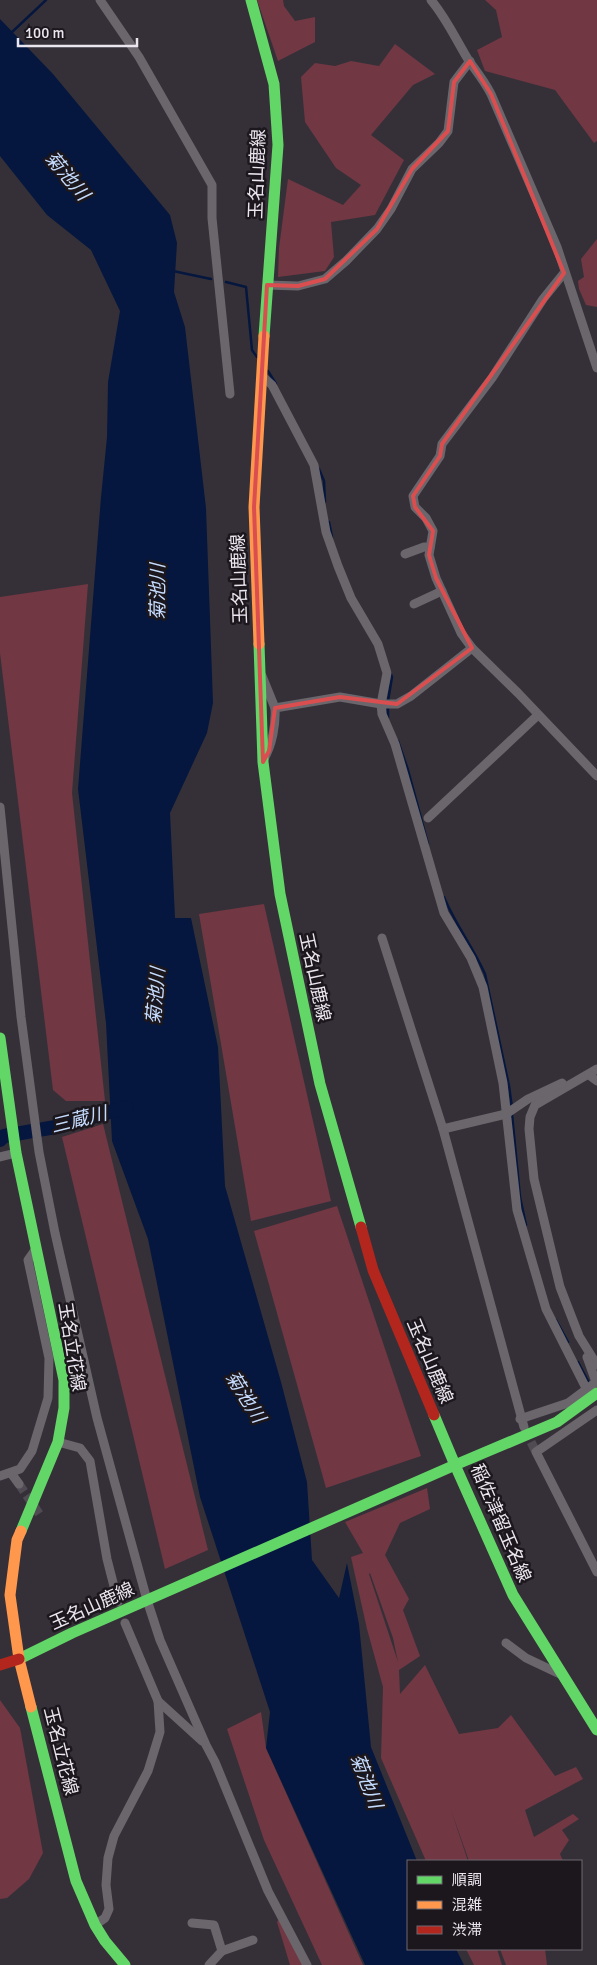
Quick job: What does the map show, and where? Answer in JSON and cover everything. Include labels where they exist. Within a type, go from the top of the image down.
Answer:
[{"type":"main road","name":"玉名山鹿線","points":[[0,1665],[19,1659],[72,1633],[455,1465],[373,1270],[320,1084],[280,894],[263,762],[254,507],[267,284],[278,146],[274,84],[251,0]]},
{"type":"main road","name":"玉名立花線","points":[[0,1038],[3,1079],[13,1139],[64,1380],[64,1408],[58,1442],[17,1540],[10,1595],[12,1617],[19,1659],[76,1881],[105,1941],[125,1965]]},
{"type":"main road","name":"稲佐津留玉名線","points":[[592,1392],[557,1422],[455,1465],[512,1595],[597,1730]]},
{"type":"street","points":[[100,0],[139,57],[212,185],[212,218],[230,394]]},
{"type":"street","points":[[431,0],[443,14],[470,61],[484,79],[491,94],[557,247],[564,273],[597,368]]},
{"type":"street","points":[[267,284],[298,286],[325,279],[346,261],[377,229],[391,209],[412,169],[439,143],[448,131],[454,82],[458,74],[470,61]]},
{"type":"street","points":[[564,273],[543,299],[492,378],[442,444],[440,456],[413,496],[414,507],[426,518],[433,531],[429,555],[442,591],[461,633],[472,648],[597,776]]},
{"type":"street","points":[[262,374],[272,385],[314,465],[326,532],[338,566],[351,598],[378,644],[387,673],[381,704],[382,714],[395,744],[444,913],[471,958],[483,987],[503,1083],[517,1210],[546,1308],[592,1392]]},
{"type":"street","points":[[405,554],[424,547],[430,547]]},
{"type":"street","points":[[414,604],[442,591]]},
{"type":"street","points":[[275,708],[340,697],[381,704],[397,704],[411,696],[472,648]]},
{"type":"street","points":[[259,671],[266,683],[275,708],[269,751],[263,762]]},
{"type":"street","points":[[428,818],[538,715]]},
{"type":"street","points":[[0,807],[21,1017],[37,1139],[55,1233],[97,1418],[150,1599],[160,1640],[215,1762],[268,1890],[307,1965]]},
{"type":"street","points":[[382,938],[443,1129],[522,1423],[592,1392],[596,1382],[560,1287],[551,1255],[534,1178],[529,1129],[530,1117],[535,1106],[597,1069]]},
{"type":"street","points":[[589,1074],[597,1081]]},
{"type":"street","points":[[443,1129],[506,1114],[516,1106],[562,1083],[570,1085]]},
{"type":"street","points":[[0,1157],[16,1153]]},
{"type":"street","points":[[0,1476],[20,1469],[32,1451],[48,1398],[49,1358],[28,1260],[35,1250]]},
{"type":"street","points":[[579,1336],[597,1365]]},
{"type":"street","points":[[597,1410],[536,1452],[597,1572]]},
{"type":"street","points":[[58,1442],[80,1448],[90,1461],[107,1560],[118,1602]]},
{"type":"street","points":[[11,1473],[19,1484]]},
{"type":"street","points":[[96,1925],[105,1918],[109,1909],[106,1885],[108,1858],[114,1836],[148,1771],[160,1732],[158,1701],[125,1623]]},
{"type":"street","points":[[506,1643],[526,1658],[562,1675]]},
{"type":"street","points":[[158,1701],[188,1726],[206,1745]]},
{"type":"street","points":[[192,1923],[214,1925],[222,1951]]},
{"type":"street","points":[[209,1965],[222,1951],[253,1940]]},
{"type":"highlighted area","points":[[470,61],[491,94],[564,273],[442,444],[440,456],[413,496],[415,507],[433,531],[429,555],[436,578],[472,648],[397,704],[340,697],[275,708],[269,751],[263,762],[254,507],[267,285],[298,286],[325,279],[377,229],[412,169],[448,131],[454,82]]},
{"type":"shaded area","points":[[257,0],[283,0],[284,6],[295,21],[315,17],[315,42],[278,61]]},
{"type":"shaded area","points":[[485,0],[597,0],[597,141],[594,143],[555,90],[485,71],[477,50],[502,37],[496,10]]},
{"type":"shaded area","points":[[395,44],[435,74],[413,85],[371,135],[404,160],[375,215],[331,222],[334,257],[325,271],[278,277],[279,248],[288,179],[343,205],[361,185],[336,168],[305,122],[301,77],[315,63],[335,66],[351,61],[379,66]]},
{"type":"shaded area","points":[[597,239],[597,307],[586,305],[579,289],[578,281],[584,277],[581,259]]},
{"type":"shaded area","points":[[88,584],[72,793],[105,1101],[66,1101],[53,1090],[0,653],[0,597]]},
{"type":"shaded area","points":[[264,904],[331,1201],[251,1221],[199,914]]},
{"type":"shaded area","points":[[103,1124],[208,1550],[165,1569],[62,1137]]},
{"type":"shaded area","points":[[337,1206],[421,1456],[326,1488],[254,1231]]},
{"type":"shaded area","points":[[427,1488],[430,1509],[400,1523],[385,1555],[409,1599],[403,1610],[420,1656],[399,1670],[400,1694],[425,1665],[459,1734],[498,1728],[511,1715],[555,1776],[576,1767],[583,1779],[525,1810],[534,1837],[573,1814],[579,1819],[562,1830],[569,1840],[560,1854],[563,1860],[469,1860],[451,1810],[468,1860],[426,1860],[381,1758],[383,1687],[367,1629],[351,1557],[363,1553],[345,1522]],"holes":[[[370,1573],[393,1638],[398,1662],[369,1574]]]},
{"type":"shaded area","points":[[0,1700],[20,1728],[43,1853],[29,1879],[7,1898],[0,1899]]},
{"type":"shaded area","points":[[261,1712],[266,1748],[363,1965],[322,1965],[264,1840],[227,1729]]},
{"type":"shaded area","points":[[280,1918],[304,1965],[290,1965],[277,1922]]},
{"type":"shaded area","points":[[466,1950],[497,1950],[502,1965],[474,1965]]},
{"type":"shaded area","points":[[500,1950],[545,1950],[547,1965],[506,1965]]},
{"type":"water","name":"菊池川","points":[[0,19],[53,74],[170,215],[177,243],[174,292],[185,327],[206,508],[213,703],[207,733],[170,813],[175,918],[191,918],[218,1047],[225,1186],[281,1382],[307,1482],[312,1560],[339,1598],[347,1563],[359,1624],[371,1747],[417,1860],[407,1860],[407,1950],[456,1950],[464,1965],[365,1965],[266,1748],[270,1712],[200,1497],[148,1239],[112,1141],[106,1023],[78,789],[107,437],[108,382],[120,311],[91,250],[47,215],[0,156]]},
{"type":"waterway","points":[[11,33],[46,0]]},
{"type":"waterway","points":[[173,271],[211,279]]},
{"type":"waterway","points":[[226,282],[246,287],[252,350],[257,357]]},
{"type":"waterway","points":[[268,371],[276,384]]},
{"type":"waterway","points":[[319,469],[324,481],[325,502]]},
{"type":"waterway","points":[[329,522],[332,537]]},
{"type":"waterway","points":[[388,701],[392,677],[390,672]]},
{"type":"waterway","points":[[388,706],[388,718]]},
{"type":"waterway","points":[[398,741],[428,844]]},
{"type":"waterway","points":[[444,897],[485,974],[512,1108]]},
{"type":"waterway","name":"三蔵川","points":[[0,1140],[4,1136],[61,1126],[127,1107]]},
{"type":"waterway","points":[[512,1114],[520,1197],[526,1225]]},
{"type":"waterway","points":[[556,1320],[568,1342]]},
{"type":"waterway","points":[[578,1362],[589,1383]]},
{"type":"tunnel","points":[[525,1430],[536,1452]]},
{"type":"tunnel","points":[[19,1484],[40,1515]]},
{"type":"traffic: fast","points":[[251,0],[274,84],[278,145],[264,336]]},
{"type":"traffic: fast","points":[[259,644],[263,762],[280,894],[320,1084],[361,1227]]},
{"type":"traffic: fast","points":[[0,1038],[16,1153],[64,1380],[64,1408],[58,1442],[21,1531]]},
{"type":"traffic: fast","points":[[597,1393],[557,1422],[455,1465],[513,1595],[597,1730]]},
{"type":"traffic: fast","points":[[19,1659],[72,1633],[455,1465],[434,1415]]},
{"type":"traffic: fast","points":[[31,1707],[76,1881],[95,1925],[105,1941],[125,1965]]},
{"type":"traffic: slow","points":[[259,644],[254,507],[264,336]]},
{"type":"traffic: slow","points":[[21,1531],[17,1540],[10,1595],[19,1659],[31,1707]]},
{"type":"traffic: jam","points":[[361,1227],[373,1270],[434,1415]]},
{"type":"traffic: jam","points":[[0,1665],[19,1659]]}]
